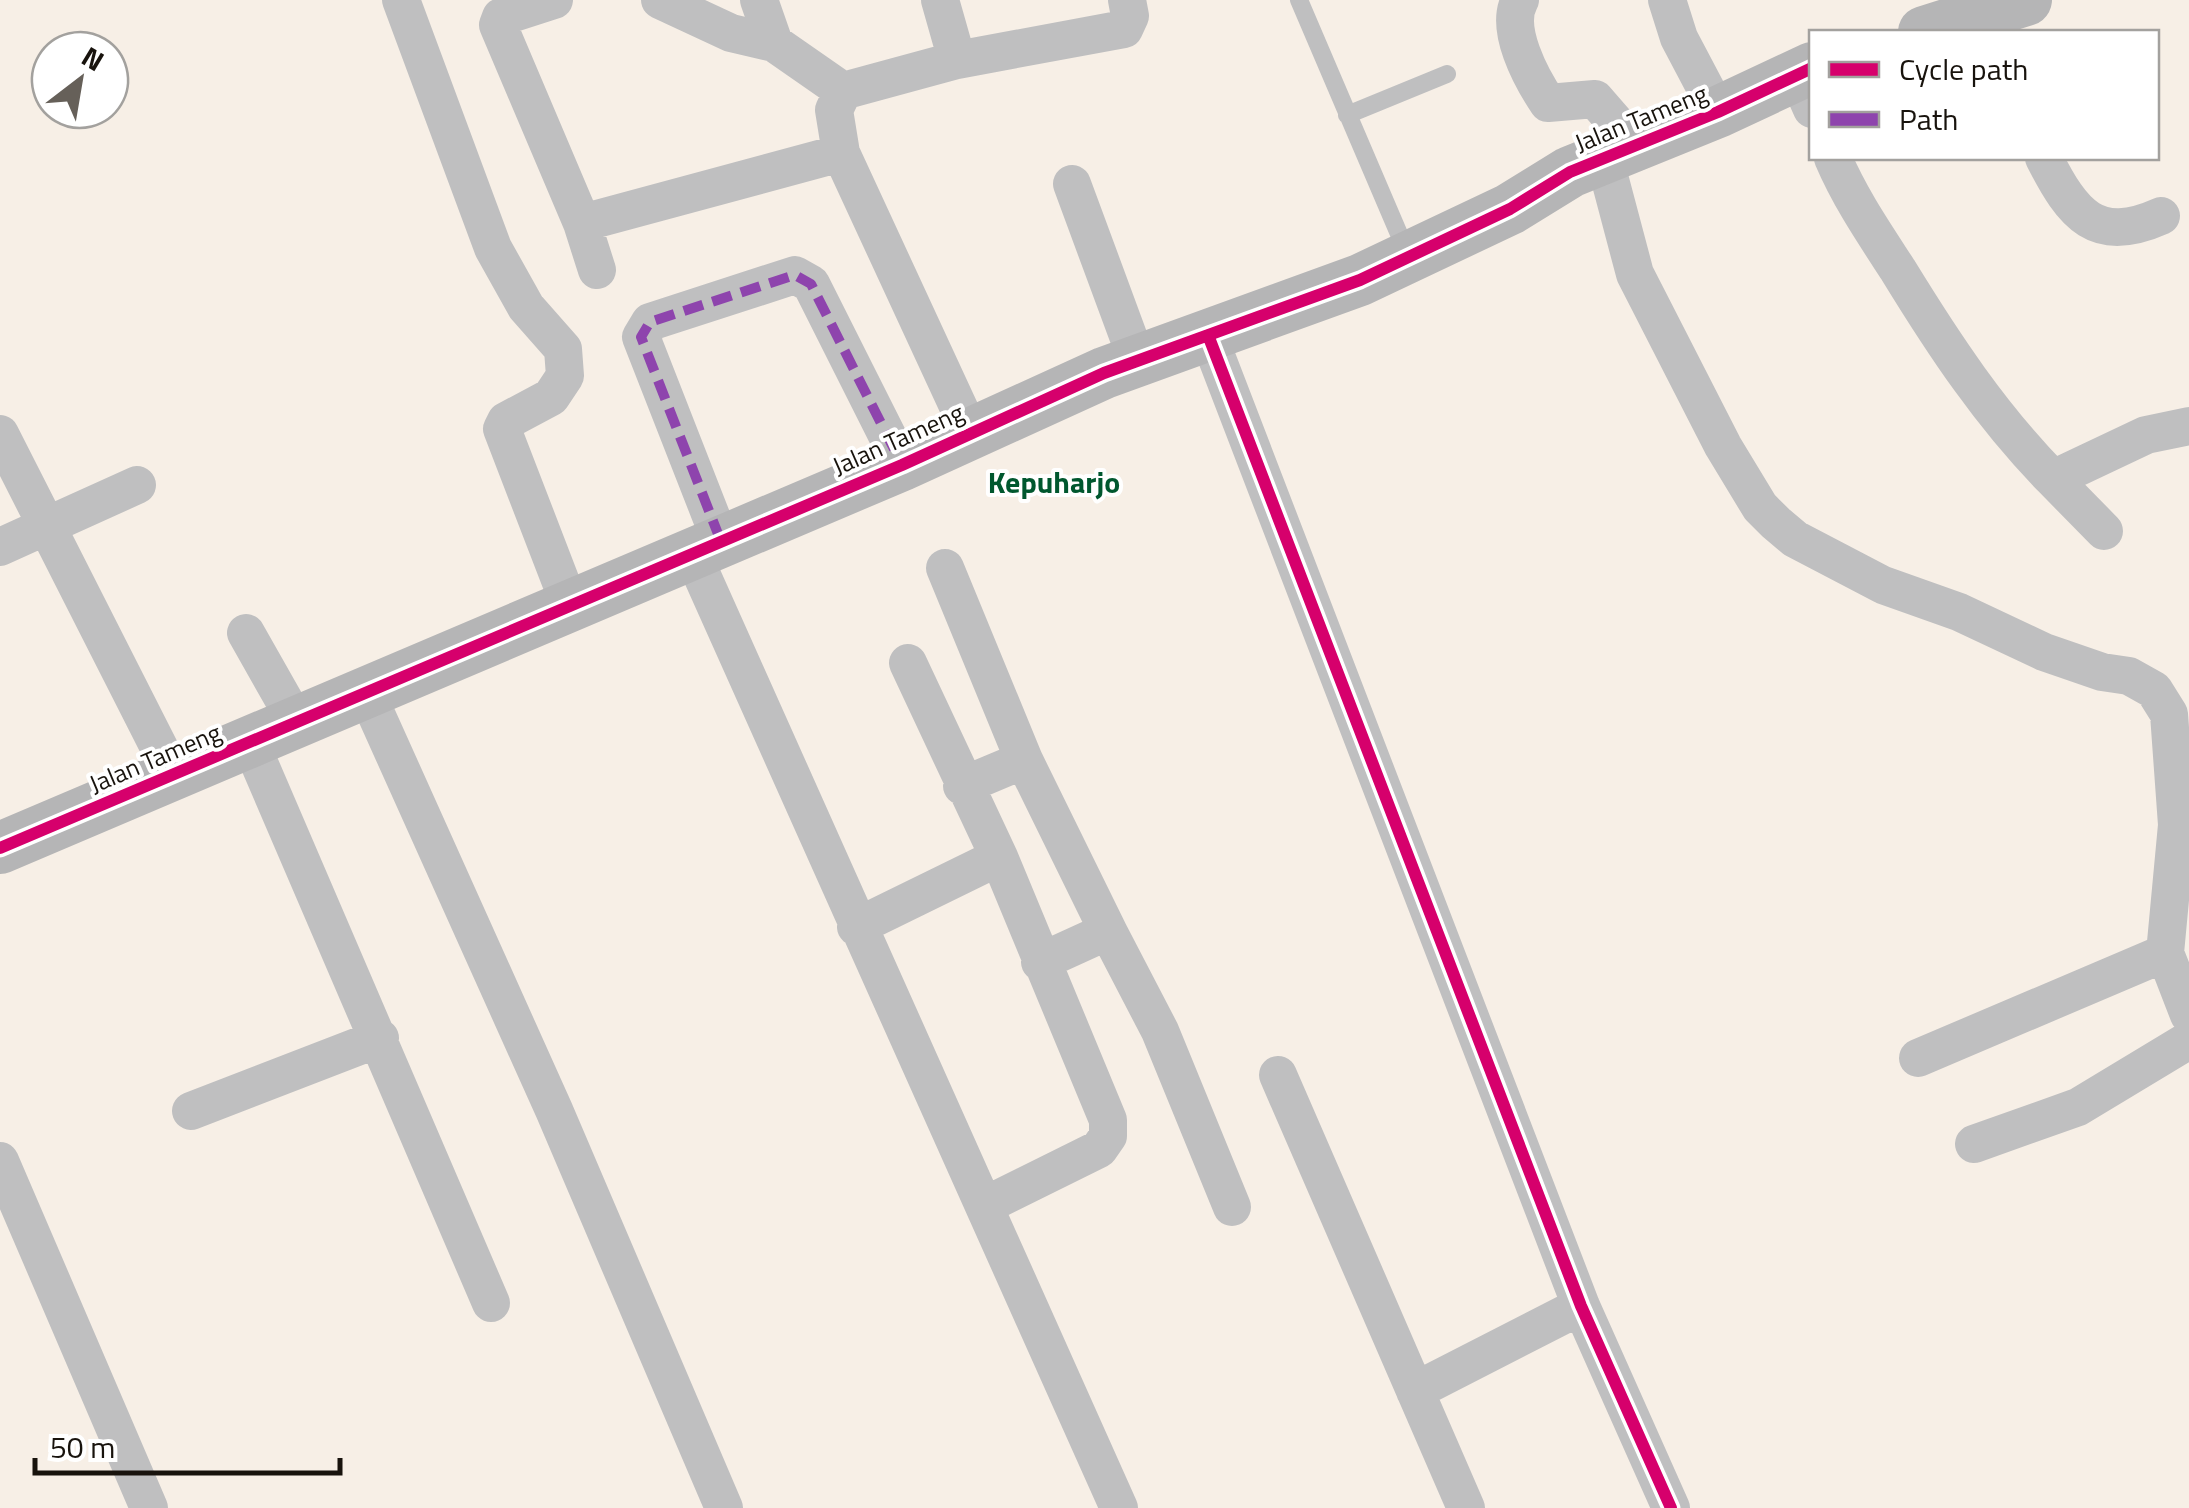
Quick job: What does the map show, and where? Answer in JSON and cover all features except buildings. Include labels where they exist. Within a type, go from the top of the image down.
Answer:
[{"type":"street","points":[[554,0],[500,17],[498,26],[582,223],[596,270]]},
{"type":"street","points":[[660,0],[731,33],[774,43],[843,91]]},
{"type":"street","points":[[759,0],[774,43]]},
{"type":"street","points":[[940,0],[957,60]]},
{"type":"street","points":[[970,432],[840,153],[834,110],[843,91],[957,60],[1124,30],[1130,16],[1128,0]]},
{"type":"street","points":[[1520,0],[1513,12],[1515,31],[1548,103],[1595,99],[1620,151],[1635,274],[1723,446],[1760,507],[1795,540],[1882,585],[1959,612],[2044,652],[2102,672],[2129,676],[2154,690],[2169,714],[2183,822],[2165,953],[2188,1018],[2078,1107],[1974,1144]]},
{"type":"street","points":[[1667,0],[1679,38],[1718,112]]},
{"type":"street","points":[[1940,30],[1979,25],[2026,0]]},
{"type":"street","points":[[401,3],[492,248],[526,307],[563,349],[566,369],[559,388],[551,398],[506,420],[502,429],[570,603]]},
{"type":"street","name":"Jalan Tameng","points":[[0,848],[367,694],[705,545],[902,465],[1137,360],[1282,312],[1510,209],[1570,172],[1718,112],[1806,83]]},
{"type":"street","points":[[582,223],[840,153]]},
{"type":"street","points":[[1833,160],[1845,188],[1942,342],[2007,432],[2104,532]]},
{"type":"street","points":[[2045,160],[2084,216],[2099,224],[2116,231],[2161,216]]},
{"type":"street","points":[[1072,184],[1137,360]]},
{"type":"street","points":[[902,465],[811,284],[801,277],[794,275],[650,322],[641,337],[705,545],[774,730],[856,926],[1119,1508]]},
{"type":"street","points":[[1208,335],[1581,1306],[1671,1508]]},
{"type":"street","points":[[2053,479],[2146,435],[2189,426]]},
{"type":"street","points":[[0,434],[50,526],[173,776]]},
{"type":"street","points":[[0,547],[137,485]]},
{"type":"street","points":[[945,568],[1024,760],[1160,1031],[1232,1207]]},
{"type":"street","points":[[246,633],[274,733],[380,1038],[491,1302]]},
{"type":"street","points":[[908,663],[962,786],[999,857],[1108,1120],[1108,1136],[1099,1149],[984,1206]]},
{"type":"street","points":[[367,694],[546,1093],[724,1508]]},
{"type":"street","points":[[962,786],[1024,760]]},
{"type":"street","points":[[856,926],[999,857]]},
{"type":"street","points":[[1040,962],[1108,931]]},
{"type":"street","points":[[1918,1058],[2165,953]]},
{"type":"street","points":[[191,1111],[380,1038]]},
{"type":"street","points":[[1278,1075],[1466,1508]]},
{"type":"street","points":[[0,1160],[149,1508]]},
{"type":"street","points":[[1415,1390],[1581,1306]]},
{"type":"lane","points":[[1299,0],[1408,256]]},
{"type":"lane","points":[[1347,115],[1447,74]]},
{"type":"marked path","points":[[720,539],[641,337],[650,322],[795,275],[811,284],[902,465]]},
{"type":"cycle path","points":[[0,848],[902,465],[1104,373],[1360,280],[1510,209],[1570,172],[1718,112],[1809,69]]},
{"type":"cycle path","points":[[1208,335],[1581,1306],[1671,1508]]},
{"type":"district","name":"Kepuharjo","points":[[1054,483]]}]
